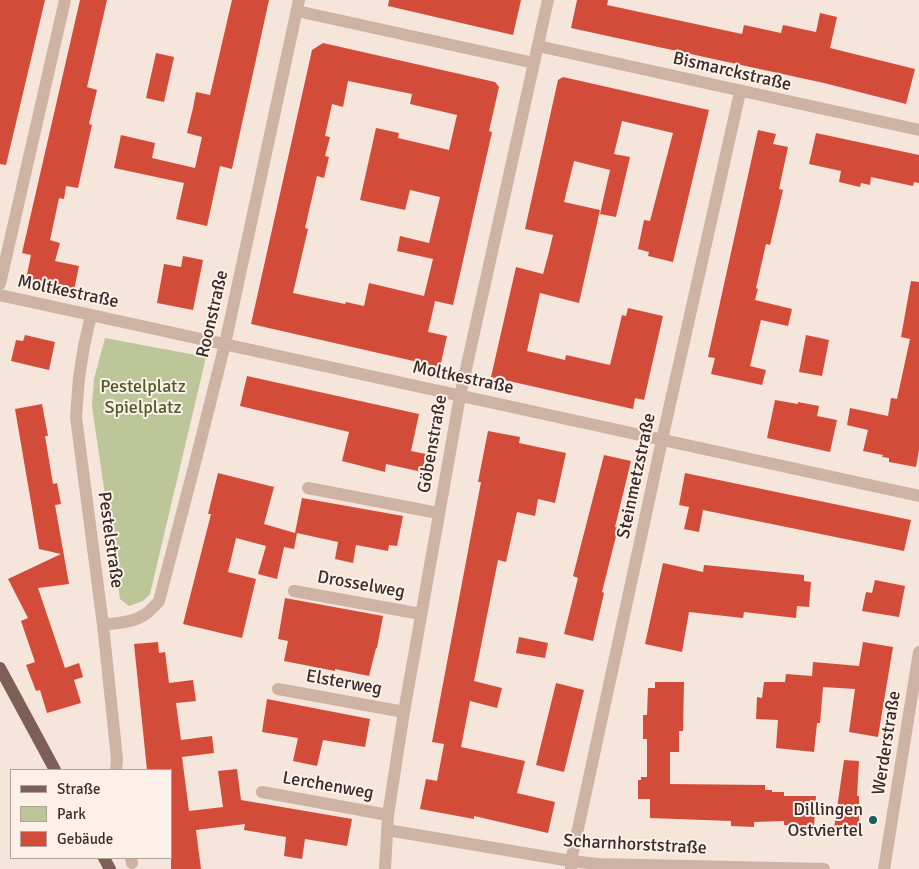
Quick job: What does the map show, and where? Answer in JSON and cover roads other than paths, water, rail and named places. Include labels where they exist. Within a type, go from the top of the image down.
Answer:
[{"type":"main road","points":[[0,668],[54,769]]},
{"type":"street","points":[[0,284],[65,0]]},
{"type":"street","name":"Göbenstraße","points":[[385,869],[388,815],[438,513],[460,396],[548,0]]},
{"type":"street","points":[[298,6],[534,63]]},
{"type":"street","name":"Roonstraße","points":[[103,625],[136,620],[150,611],[158,601],[225,344],[298,6]]},
{"type":"street","name":"Bismarckstraße","points":[[538,46],[919,130]]},
{"type":"street","name":"Steinmetzstraße","points":[[571,865],[662,440],[740,92]]},
{"type":"street","name":"Moltkestraße","points":[[0,295],[919,496]]},
{"type":"street","name":"Pestelstraße","points":[[91,315],[79,378],[76,417],[103,625],[118,759],[116,769]]},
{"type":"street","points":[[308,488],[438,513]]},
{"type":"street","name":"Drosselweg","points":[[294,590],[421,614]]},
{"type":"street","name":"Werderstraße","points":[[884,869],[919,652]]},
{"type":"street","name":"Elsterweg","points":[[278,689],[404,712]]},
{"type":"street","name":"Lerchenweg","points":[[262,792],[388,815]]},
{"type":"street","name":"Scharnhorststraße","points":[[387,830],[571,865],[824,869]]},
{"type":"place","name":"Dillingen Ostviertel","points":[[873,820]]},
{"type":"park label","name":"Pestelplatz Spielplatz","points":[[143,397]]}]
